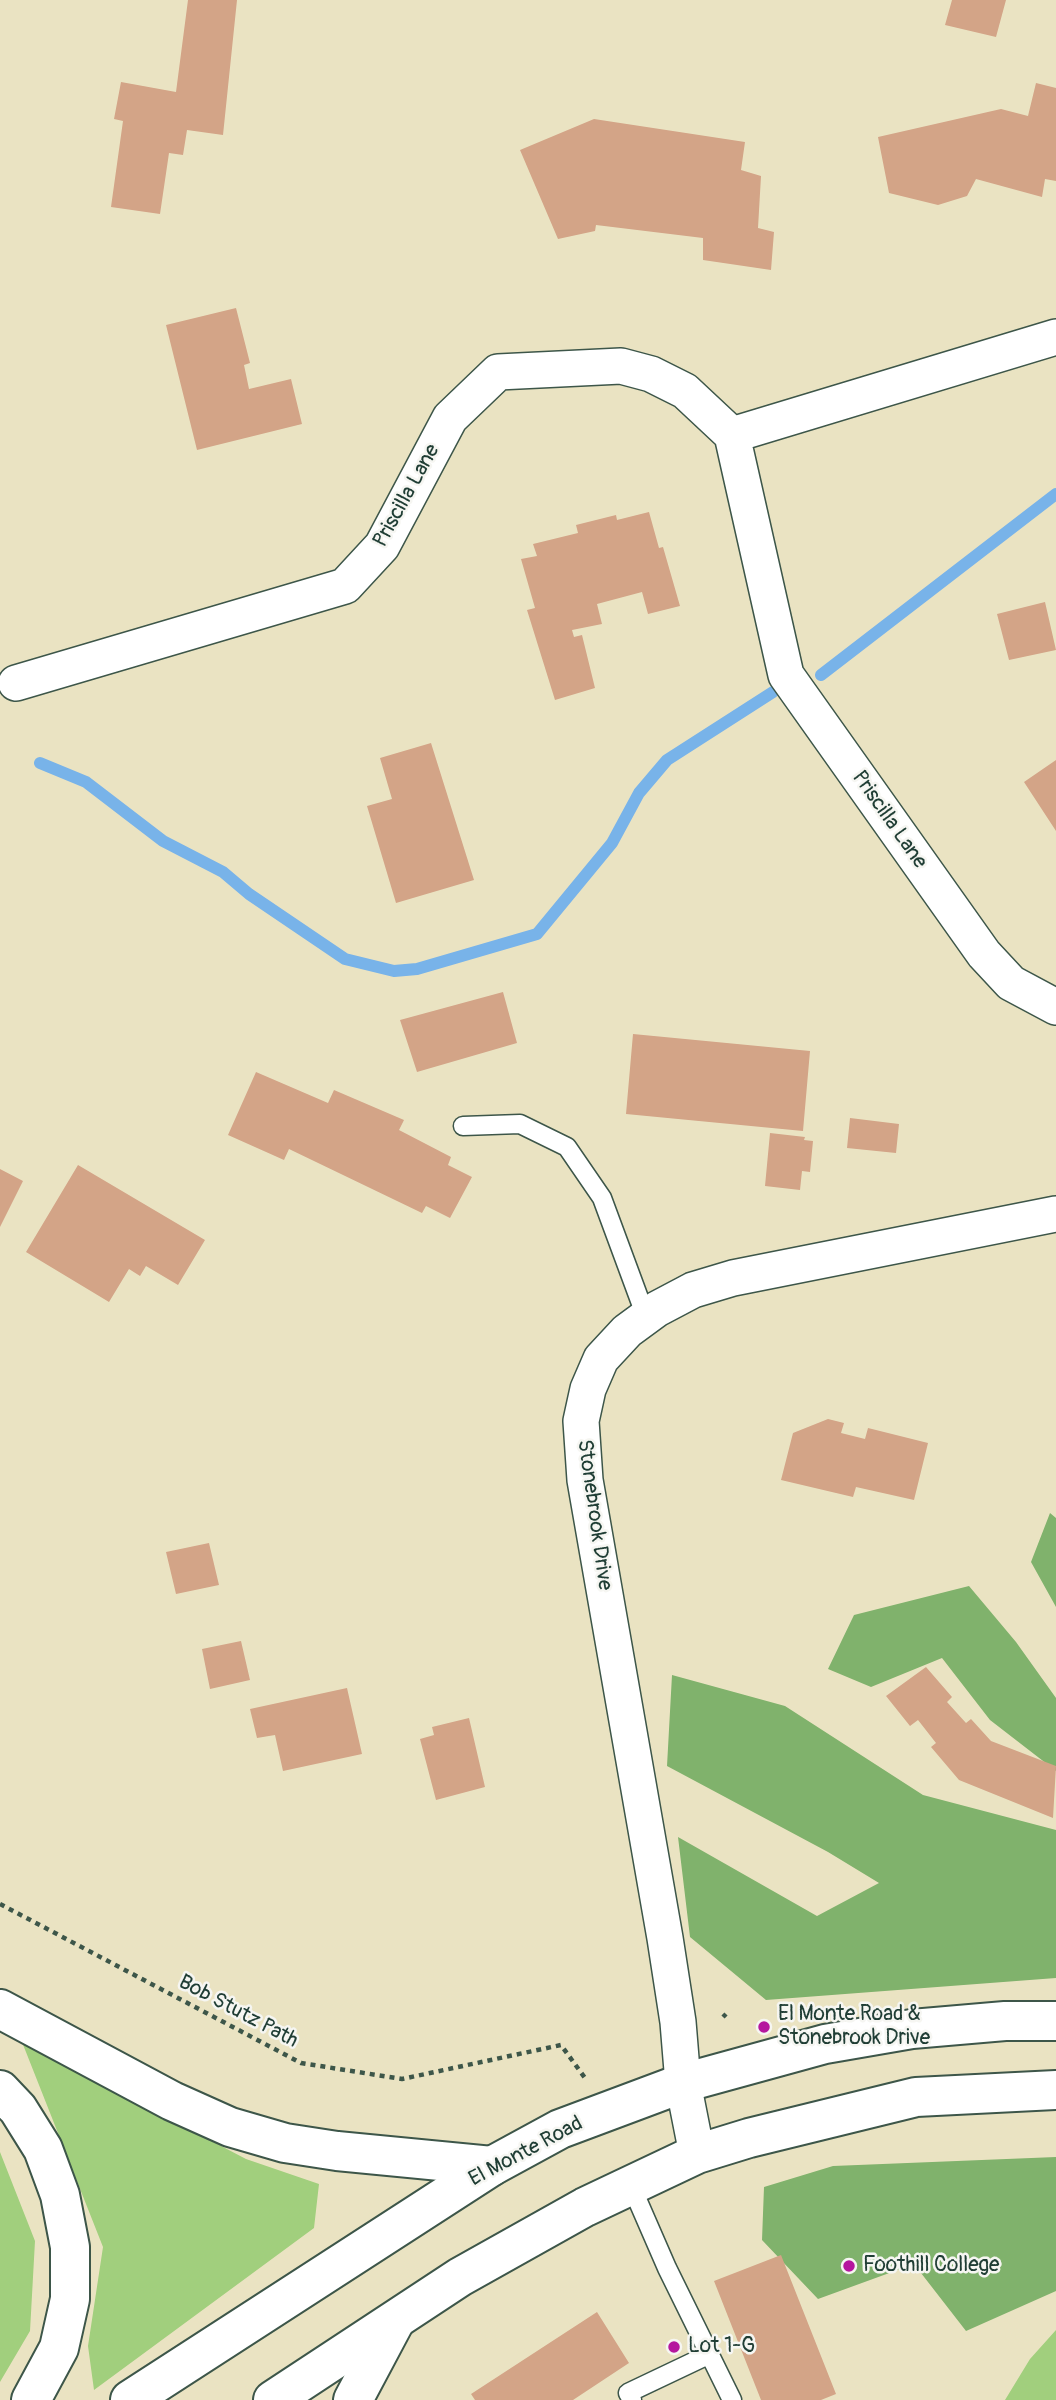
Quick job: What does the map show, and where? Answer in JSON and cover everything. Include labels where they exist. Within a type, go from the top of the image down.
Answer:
[{"type":"main road","points":[[0,2008],[172,2101],[230,2127],[285,2143],[337,2151],[492,2166]]},
{"type":"main road","name":"El Monte Road","points":[[130,2400],[492,2166],[560,2129],[683,2083],[825,2044],[912,2029],[1005,2021],[1056,2021]]},
{"type":"main road","points":[[0,2090],[18,2109],[43,2149],[60,2196],[70,2247],[70,2299],[59,2348],[31,2400]]},
{"type":"main road","points":[[273,2400],[460,2277],[630,2183],[698,2154],[749,2138],[916,2097],[1056,2090]]},
{"type":"main road","points":[[353,2400],[395,2321]]},
{"type":"street","points":[[732,435],[1056,337]]},
{"type":"street","name":"Priscilla Lane","points":[[16,683],[345,586],[382,546],[450,418],[498,372],[621,366],[641,372],[685,391],[732,435],[786,675],[984,954],[1011,983],[1056,1007]]},
{"type":"street","name":"Stonebrook Drive","points":[[698,2154],[683,2083],[669,1962],[585,1480],[581,1421],[588,1389],[601,1359],[646,1317],[692,1290],[733,1278],[1056,1214]]},
{"type":"lane","points":[[463,1126],[520,1124],[567,1147],[602,1198],[646,1317]]},
{"type":"lane","points":[[630,2183],[732,2400]]},
{"type":"lane","points":[[632,2400],[628,2393],[710,2354]]},
{"type":"path","name":"Bob Stutz Path","points":[[0,1903],[301,2063],[402,2079],[561,2045],[587,2080]]},
{"type":"green space","points":[[1050,1513],[1056,1518],[1056,1607],[1031,1562]]},
{"type":"green space","points":[[969,1586],[1016,1642],[1056,1698],[1056,1771],[990,1720],[942,1658],[871,1687],[828,1669],[854,1615]]},
{"type":"green space","points":[[672,1675],[785,1706],[923,1795],[1056,1830],[1056,1978],[766,2000],[690,1937],[678,1837],[817,1916],[879,1883],[828,1852],[667,1766]]},
{"type":"green space","points":[[22,2042],[246,2159],[319,2184],[314,2228],[94,2390],[88,2346],[103,2247]]},
{"type":"green space","points":[[0,2152],[35,2241],[30,2331],[0,2382]]},
{"type":"green space","points":[[1056,2157],[1056,2291],[966,2331],[914,2264],[818,2299],[762,2240],[764,2187],[833,2166]]},
{"type":"green space","points":[[1056,2330],[1056,2400],[1005,2400],[1030,2359]]},
{"type":"building","points":[[188,0],[237,0],[223,135],[187,130],[183,155],[169,153],[160,214],[111,207],[123,121],[114,119],[121,82],[176,92]]},
{"type":"building","points":[[952,0],[1006,0],[996,37],[945,25]]},
{"type":"building","points":[[1036,83],[1056,88],[1056,181],[1045,179],[1042,197],[976,179],[967,196],[938,205],[889,193],[878,137],[1001,109],[1028,116]]},
{"type":"building","points":[[594,119],[745,142],[741,170],[761,176],[758,228],[774,232],[771,270],[703,260],[703,238],[596,225],[595,231],[558,239],[520,150]]},
{"type":"building","points":[[236,308],[250,363],[244,365],[249,389],[291,379],[302,424],[197,450],[166,325]]},
{"type":"building","points":[[649,512],[659,548],[663,547],[680,606],[648,614],[642,592],[597,604],[602,624],[572,630],[574,637],[582,635],[595,688],[555,700],[527,610],[535,608],[521,559],[537,556],[533,544],[578,533],[576,525],[616,515],[617,520]]},
{"type":"building","points":[[1045,602],[1056,650],[1009,660],[997,614]]},
{"type":"building","points":[[431,743],[474,880],[396,903],[367,806],[392,799],[380,758]]},
{"type":"building","points":[[1056,760],[1056,831],[1024,782]]},
{"type":"building","points":[[503,992],[517,1043],[417,1072],[400,1020]]},
{"type":"building","points":[[633,1034],[810,1051],[803,1131],[626,1114]]},
{"type":"building","points":[[256,1072],[328,1103],[334,1090],[404,1120],[399,1130],[451,1157],[448,1165],[472,1177],[450,1218],[426,1206],[422,1213],[289,1149],[284,1160],[228,1135]]},
{"type":"building","points":[[850,1118],[899,1124],[896,1153],[847,1148]]},
{"type":"building","points":[[770,1133],[805,1137],[804,1140],[813,1141],[810,1172],[802,1171],[800,1190],[765,1186]]},
{"type":"building","points":[[78,1165],[205,1240],[178,1285],[146,1266],[140,1276],[129,1269],[109,1302],[26,1252]]},
{"type":"building","points":[[0,1169],[23,1181],[0,1227]]},
{"type":"building","points":[[828,1419],[844,1423],[841,1433],[865,1439],[868,1428],[928,1443],[914,1500],[856,1487],[853,1497],[781,1480],[793,1433]]},
{"type":"building","points":[[209,1543],[219,1585],[176,1594],[166,1552]]},
{"type":"building","points":[[241,1641],[250,1680],[210,1689],[202,1649]]},
{"type":"building","points":[[926,1667],[952,1697],[947,1702],[966,1723],[971,1719],[991,1741],[1056,1766],[1053,1818],[959,1780],[931,1747],[936,1743],[918,1720],[910,1726],[886,1696]]},
{"type":"building","points":[[347,1688],[362,1754],[283,1771],[275,1735],[257,1738],[250,1709]]},
{"type":"building","points":[[469,1718],[485,1787],[436,1800],[420,1739],[434,1735],[432,1727]]},
{"type":"building","points":[[781,2255],[836,2394],[821,2400],[761,2400],[714,2281]]},
{"type":"building","points":[[597,2312],[629,2363],[573,2400],[475,2400],[471,2394]]},
{"type":"waterway","points":[[821,675],[1056,494]]},
{"type":"waterway","points":[[40,763],[86,782],[163,841],[223,872],[249,894],[345,959],[394,971],[417,969],[537,934],[612,843],[639,793],[667,760],[773,692]]},
{"type":"place","name":"El Monte Road & Stonebrook Drive","points":[[764,2027]]},
{"type":"place","name":"Foothill College","points":[[849,2266]]},
{"type":"place","name":"Lot 1-G","points":[[674,2347]]}]
